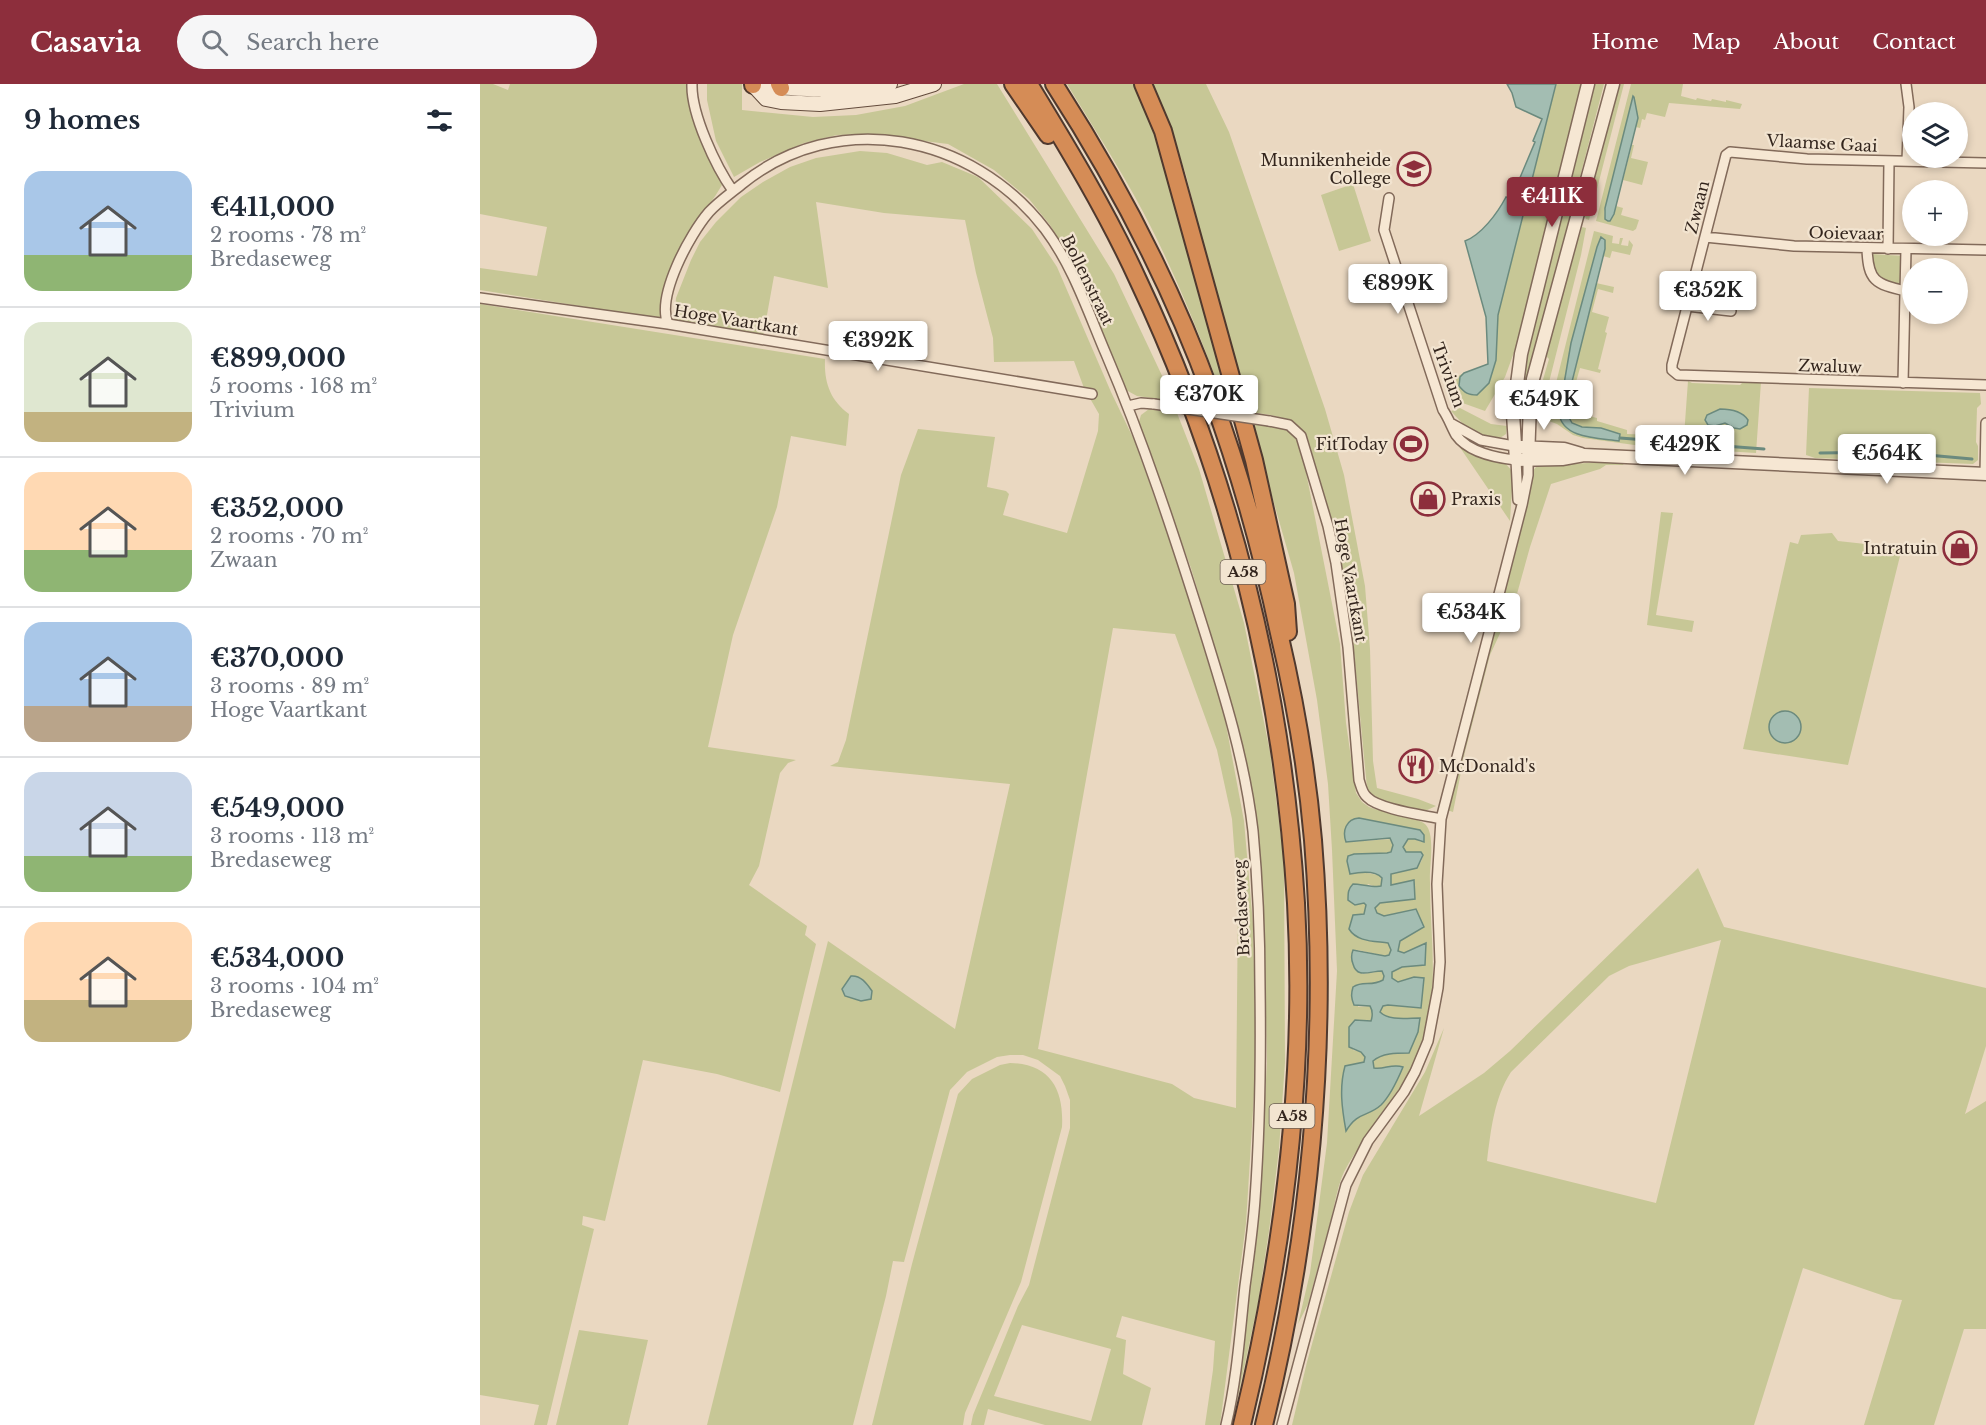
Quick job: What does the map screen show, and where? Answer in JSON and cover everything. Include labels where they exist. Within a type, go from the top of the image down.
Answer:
[{"type":"highway","name":"A58","points":[[1012,84],[1078,184],[1101,207]]},
{"type":"highway","name":"A58","points":[[1029,84],[1101,207],[1138,279],[1171,353],[1225,506],[1252,606],[1275,727],[1286,802],[1296,903],[1295,1076],[1283,1209],[1271,1285],[1242,1425]]},
{"type":"highway","name":"A58","points":[[1054,84],[1080,124],[1126,208],[1171,298],[1212,395],[1241,483],[1265,568],[1295,705]]},
{"type":"highway","name":"A58","points":[[1143,84],[1163,130],[1254,460],[1286,604],[1295,705],[1313,838],[1319,979],[1317,1077],[1305,1210],[1293,1289],[1264,1425]]},
{"type":"main road","points":[[753,85],[831,91],[890,84]]},
{"type":"main road","points":[[753,85],[766,99],[820,104],[895,96],[934,84]]},
{"type":"street","points":[[692,84],[697,115],[723,176],[733,191]]},
{"type":"street","points":[[1282,1425],[1346,1185],[1368,1141],[1416,1072],[1428,1041],[1438,988],[1440,962],[1437,884],[1441,819],[1525,490],[1522,460],[1514,446],[1516,379],[1557,202],[1588,84]]},
{"type":"street","points":[[1522,460],[1528,447],[1533,379],[1613,84]]},
{"type":"street","points":[[1906,84],[1908,102]]},
{"type":"street","name":"Bollenstraat","points":[[668,324],[664,315],[670,282],[692,234],[710,211],[760,170],[805,149],[846,140],[885,139],[912,143],[969,164],[1001,185],[1033,214],[1055,244],[1071,273],[1128,406]]},
{"type":"street","name":"Vlaamse Gaai","points":[[1730,152],[1807,159],[1902,161]]},
{"type":"street","name":"Zwaan","points":[[1674,373],[1672,365],[1726,155],[1730,152]]},
{"type":"street","points":[[1888,249],[1889,161]]},
{"type":"street","name":"Vlaamse Gaai","points":[[1968,163],[1986,163]]},
{"type":"street","name":"Trivium","points":[[1389,198],[1384,230],[1443,410],[1456,435],[1475,449],[1497,457],[1522,460]]},
{"type":"street","points":[[1557,202],[1563,219],[1576,224]]},
{"type":"street","name":"Ooievaar","points":[[1705,237],[1794,246],[1986,250]]},
{"type":"street","points":[[1867,248],[1868,268],[1874,279],[1885,286],[1902,290]]},
{"type":"street","points":[[1906,249],[1906,258]]},
{"type":"street","name":"Hoge Vaartkant","points":[[480,298],[668,324],[1092,394]]},
{"type":"street","points":[[1687,306],[1731,310]]},
{"type":"street","points":[[1903,383],[1905,324]]},
{"type":"street","name":"Zwaluw","points":[[1674,373],[1678,375],[1986,385]]},
{"type":"street","name":"Hoge Vaartkant","points":[[1128,406],[1154,404],[1269,421],[1289,425],[1301,436],[1328,526],[1336,563],[1348,647],[1361,787],[1367,798],[1379,804],[1441,819]]},
{"type":"street","name":"Bredaseweg","points":[[1128,406],[1186,573],[1233,725],[1252,827],[1259,909],[1260,1088],[1255,1202],[1236,1370],[1226,1425]]},
{"type":"street","points":[[1522,460],[1562,459],[1584,455],[1985,474],[1986,423]]},
{"type":"street","name":"Trivium","points":[[1452,424],[1488,443],[1514,446]]},
{"type":"street","points":[[1514,446],[1564,449],[1584,455]]},
{"type":"green space","points":[[480,84],[493,84],[508,90],[510,84],[687,84],[690,99],[722,185],[683,246],[668,282],[661,319],[480,290],[480,268],[537,276],[547,227],[480,214]]},
{"type":"green space","points":[[707,84],[742,84],[742,110],[813,117],[856,115],[905,106],[964,84],[997,84],[1114,274],[1174,401],[1137,396],[1126,390],[1072,262],[1050,225],[1029,199],[994,170],[948,144],[867,134],[837,135],[804,143],[760,162],[734,177],[716,141],[707,100]]},
{"type":"green space","points":[[1067,84],[1139,84],[1153,115],[1233,409],[1226,406],[1185,300],[1148,222],[1119,169]]},
{"type":"green space","points":[[1150,84],[1206,84],[1229,132],[1325,409],[1344,475],[1365,586],[1370,649],[1373,761],[1377,788],[1436,806],[1425,811],[1384,803],[1371,794],[1367,788],[1353,642],[1329,523],[1307,441],[1297,426],[1283,418],[1249,412],[1186,175],[1168,121]]},
{"type":"green space","points":[[1556,84],[1581,84],[1524,325],[1505,377],[1485,411],[1457,401],[1450,380],[1464,373],[1460,378],[1460,386],[1496,360],[1498,315]]},
{"type":"green space","points":[[1592,84],[1604,84],[1531,367],[1526,417],[1518,417],[1527,356]]},
{"type":"green space","points":[[1619,84],[1624,84],[1589,220],[1584,214]]},
{"type":"green space","points":[[1631,84],[1683,84],[1681,96],[1696,100],[1697,98],[1711,101],[1712,99],[1726,102],[1726,100],[1742,104],[1740,109],[1669,103],[1665,117],[1647,113],[1645,120],[1642,119],[1640,128],[1636,127],[1638,118],[1604,212],[1605,219],[1608,221],[1613,217],[1616,206],[1623,208],[1621,215],[1639,220],[1633,231],[1596,221]]},
{"type":"green space","points":[[1632,145],[1634,145],[1631,158],[1648,162],[1642,185],[1623,180]]},
{"type":"green space","points":[[860,151],[887,153],[927,165],[942,162],[978,177],[1032,229],[1057,267],[1136,444],[1180,571],[1224,714],[1244,821],[1253,924],[1256,1062],[1246,1223],[1220,1425],[1205,1425],[1215,1341],[1122,1316],[1116,1337],[1126,1340],[1123,1374],[1151,1388],[1142,1425],[1045,1425],[988,1409],[984,1425],[971,1425],[973,1415],[1018,1306],[1029,1285],[1070,1128],[1070,1100],[1060,1076],[1038,1060],[1023,1055],[1010,1055],[997,1057],[967,1072],[950,1090],[904,1262],[893,1261],[853,1425],[707,1425],[828,941],[955,1029],[1010,784],[830,766],[838,762],[846,740],[901,475],[918,429],[995,437],[987,487],[1006,491],[1009,494],[1003,515],[1067,533],[1098,431],[1099,414],[1084,388],[1074,361],[994,362],[993,338],[965,220],[884,213],[816,202],[828,288],[774,276],[763,337],[674,322],[676,298],[691,260],[700,242],[716,222],[741,197],[763,182],[790,167],[816,158]],"holes":[[[1113,628],[1175,634],[1217,750],[1232,819],[1238,899],[1236,1108],[1194,1098],[1172,1084],[1038,1049]],[[1022,1325],[1111,1349],[1091,1421],[994,1396]]]},
{"type":"green space","points":[[1353,184],[1371,241],[1339,251],[1321,195]]},
{"type":"green space","points":[[1582,227],[1586,228],[1581,255],[1540,418],[1536,418],[1535,407],[1549,359],[1545,355]]},
{"type":"green space","points":[[1594,231],[1613,236],[1612,243],[1619,244],[1620,238],[1623,238],[1621,245],[1628,246],[1629,240],[1633,245],[1630,255],[1612,251],[1610,258],[1603,256],[1605,240],[1598,244],[1571,343],[1559,413],[1572,432],[1619,441],[1620,434],[1572,423],[1565,410],[1597,418],[1597,421],[1627,430],[1627,434],[1684,436],[1688,381],[1740,385],[1743,382],[1761,382],[1756,453],[1642,446],[1583,438],[1549,421],[1550,407]],"holes":[[[1720,409],[1738,412],[1734,428],[1725,423],[1715,426],[1711,414]]]},
{"type":"green space","points":[[1871,254],[1904,256],[1902,258],[1902,287],[1883,281],[1874,269]]},
{"type":"green space","points":[[1596,283],[1614,287],[1613,293],[1598,289],[1592,312],[1609,317],[1598,369],[1601,370],[1600,373],[1580,368],[1574,389],[1571,388]]},
{"type":"green space","points":[[480,304],[825,359],[827,383],[833,397],[849,414],[846,446],[791,436],[777,507],[733,635],[708,747],[796,760],[788,763],[780,773],[759,866],[749,885],[807,926],[805,935],[816,944],[780,1092],[717,1074],[643,1060],[605,1221],[583,1216],[582,1225],[594,1229],[547,1425],[534,1425],[539,1405],[480,1395]]},
{"type":"green space","points":[[1809,388],[1980,393],[1981,404],[1977,408],[1978,460],[1973,464],[1815,458],[1806,455]]},
{"type":"green space","points":[[1460,408],[1491,424],[1507,426],[1506,434],[1491,439],[1476,434],[1451,411]]},
{"type":"green space","points":[[1149,409],[1177,413],[1199,469],[1244,623],[1270,752],[1284,860],[1285,1062],[1279,1149],[1258,1303],[1232,1425],[1257,1224],[1267,1063],[1264,924],[1255,819],[1234,712],[1191,568],[1138,425],[1141,415]]},
{"type":"green space","points":[[1251,423],[1282,428],[1294,436],[1302,452],[1340,644],[1346,723],[1356,793],[1369,807],[1421,821],[1428,829],[1431,843],[1433,978],[1425,1036],[1419,1055],[1400,1090],[1344,1172],[1308,1304],[1298,1324],[1310,1273],[1327,1143],[1337,971],[1328,784],[1317,700],[1294,573]],"holes":[[[1359,818],[1420,830],[1421,842],[1408,839],[1403,847],[1406,852],[1420,852],[1423,855],[1422,860],[1411,869],[1391,874],[1391,885],[1394,884],[1394,901],[1380,903],[1375,908],[1376,913],[1384,916],[1416,909],[1424,927],[1400,941],[1398,951],[1425,965],[1402,967],[1392,972],[1392,978],[1398,982],[1414,977],[1420,1008],[1388,1005],[1383,1006],[1380,1012],[1393,1018],[1419,1018],[1418,1032],[1409,1053],[1394,1053],[1373,1061],[1374,1068],[1399,1077],[1380,1106],[1361,1115],[1350,1124],[1356,1065],[1364,1062],[1365,1057],[1361,1052],[1353,1050],[1355,1020],[1371,1021],[1370,1006],[1358,1007],[1364,983],[1375,984],[1383,980],[1384,976],[1382,971],[1362,974],[1358,950],[1385,956],[1389,955],[1391,950],[1388,943],[1361,939],[1366,905],[1364,903],[1355,905],[1368,884],[1381,886],[1382,881],[1379,875],[1360,872],[1359,854],[1391,852],[1393,845],[1392,839],[1347,842],[1347,826],[1351,820]]]},
{"type":"green space","points":[[1459,446],[1486,459],[1505,463],[1513,472],[1510,521]]},
{"type":"green space","points":[[1618,461],[1624,465],[1606,465],[1600,469],[1551,484],[1515,601],[1490,655],[1465,752],[1453,812],[1447,810],[1531,473],[1536,467],[1546,462],[1572,464]]},
{"type":"green space","points":[[1661,512],[1673,513],[1656,615],[1694,621],[1692,632],[1647,625]]},
{"type":"green space","points":[[1832,533],[1838,541],[1902,548],[1848,765],[1743,749],[1790,542],[1798,544],[1801,535]]},
{"type":"green space","points":[[1698,868],[1724,927],[1986,988],[1986,1046],[1965,1114],[1986,1101],[1986,1329],[1964,1329],[1934,1425],[1864,1425],[1902,1300],[1893,1299],[1803,1268],[1754,1425],[1292,1425],[1349,1212],[1363,1175],[1425,1072],[1444,1028],[1419,1116],[1484,1073],[1510,1051]],"holes":[[[1721,940],[1656,1203],[1487,1161],[1494,1115],[1505,1082],[1511,1072],[1609,976],[1629,966]]]},
{"type":"green space","points":[[1010,1063],[1036,1068],[1045,1074],[1057,1091],[1062,1114],[1062,1127],[1021,1282],[965,1413],[963,1425],[872,1425],[958,1094],[972,1079],[1000,1065]]},
{"type":"green space","points":[[579,1330],[648,1340],[628,1425],[556,1425]]},
{"type":"shaded area","points":[[1507,84],[1556,84],[1498,315],[1496,360],[1489,383],[1477,395],[1474,395],[1467,393],[1459,386],[1460,377],[1464,373],[1488,364],[1486,317],[1465,241],[1477,234],[1488,223],[1506,197],[1511,199],[1542,119],[1516,107]]},
{"type":"shaded area","points":[[1633,96],[1638,118],[1614,214],[1608,221],[1605,219],[1605,208]]},
{"type":"shaded area","points":[[1601,237],[1605,240],[1605,249],[1565,410],[1572,423],[1620,434],[1619,441],[1592,438],[1574,432],[1562,422],[1559,413],[1571,343]]},
{"type":"shaded area","points":[[1720,409],[1742,414],[1748,420],[1747,425],[1740,429],[1725,423],[1715,426],[1708,425],[1705,420],[1707,415]]},
{"type":"shaded area","points":[[1785,711],[1796,716],[1801,727],[1796,738],[1785,743],[1774,738],[1769,727],[1774,716]]},
{"type":"shaded area","points":[[1359,818],[1420,830],[1424,835],[1424,842],[1408,839],[1403,847],[1406,852],[1421,852],[1423,855],[1417,868],[1391,874],[1391,885],[1414,880],[1415,899],[1380,903],[1375,908],[1377,913],[1384,916],[1416,909],[1424,927],[1400,941],[1398,951],[1404,953],[1426,943],[1425,965],[1402,967],[1392,972],[1392,978],[1398,982],[1414,977],[1424,978],[1421,1008],[1388,1005],[1383,1006],[1380,1012],[1393,1018],[1420,1018],[1418,1032],[1409,1053],[1385,1055],[1373,1061],[1374,1068],[1403,1067],[1394,1087],[1381,1105],[1359,1117],[1346,1131],[1342,1107],[1345,1066],[1364,1062],[1365,1057],[1361,1052],[1349,1047],[1349,1027],[1355,1020],[1371,1021],[1372,1015],[1370,1006],[1354,1005],[1352,989],[1360,984],[1379,982],[1384,976],[1382,971],[1361,973],[1355,969],[1352,954],[1353,950],[1385,956],[1389,955],[1391,950],[1388,943],[1361,939],[1349,929],[1353,915],[1364,914],[1366,905],[1364,903],[1355,905],[1348,900],[1350,888],[1353,884],[1381,886],[1382,878],[1379,875],[1363,872],[1350,874],[1348,856],[1387,853],[1391,852],[1393,845],[1390,838],[1346,842],[1346,826]]},
{"type":"shaded area","points":[[851,976],[861,978],[866,983],[872,991],[871,999],[861,1001],[845,996],[842,989]]},
{"type":"waterway","points":[[1620,438],[1764,449]]},
{"type":"waterway","points":[[1820,453],[1894,452],[1972,459]]},
{"type":"place","name":"Munnikenheide College","points":[[1414,169]]},
{"type":"place","name":"FitToday","points":[[1411,444]]},
{"type":"place","name":"Praxis","points":[[1428,499]]},
{"type":"place","name":"Intratuin","points":[[1960,548]]},
{"type":"place","name":"McDonald's","points":[[1416,766]]}]
